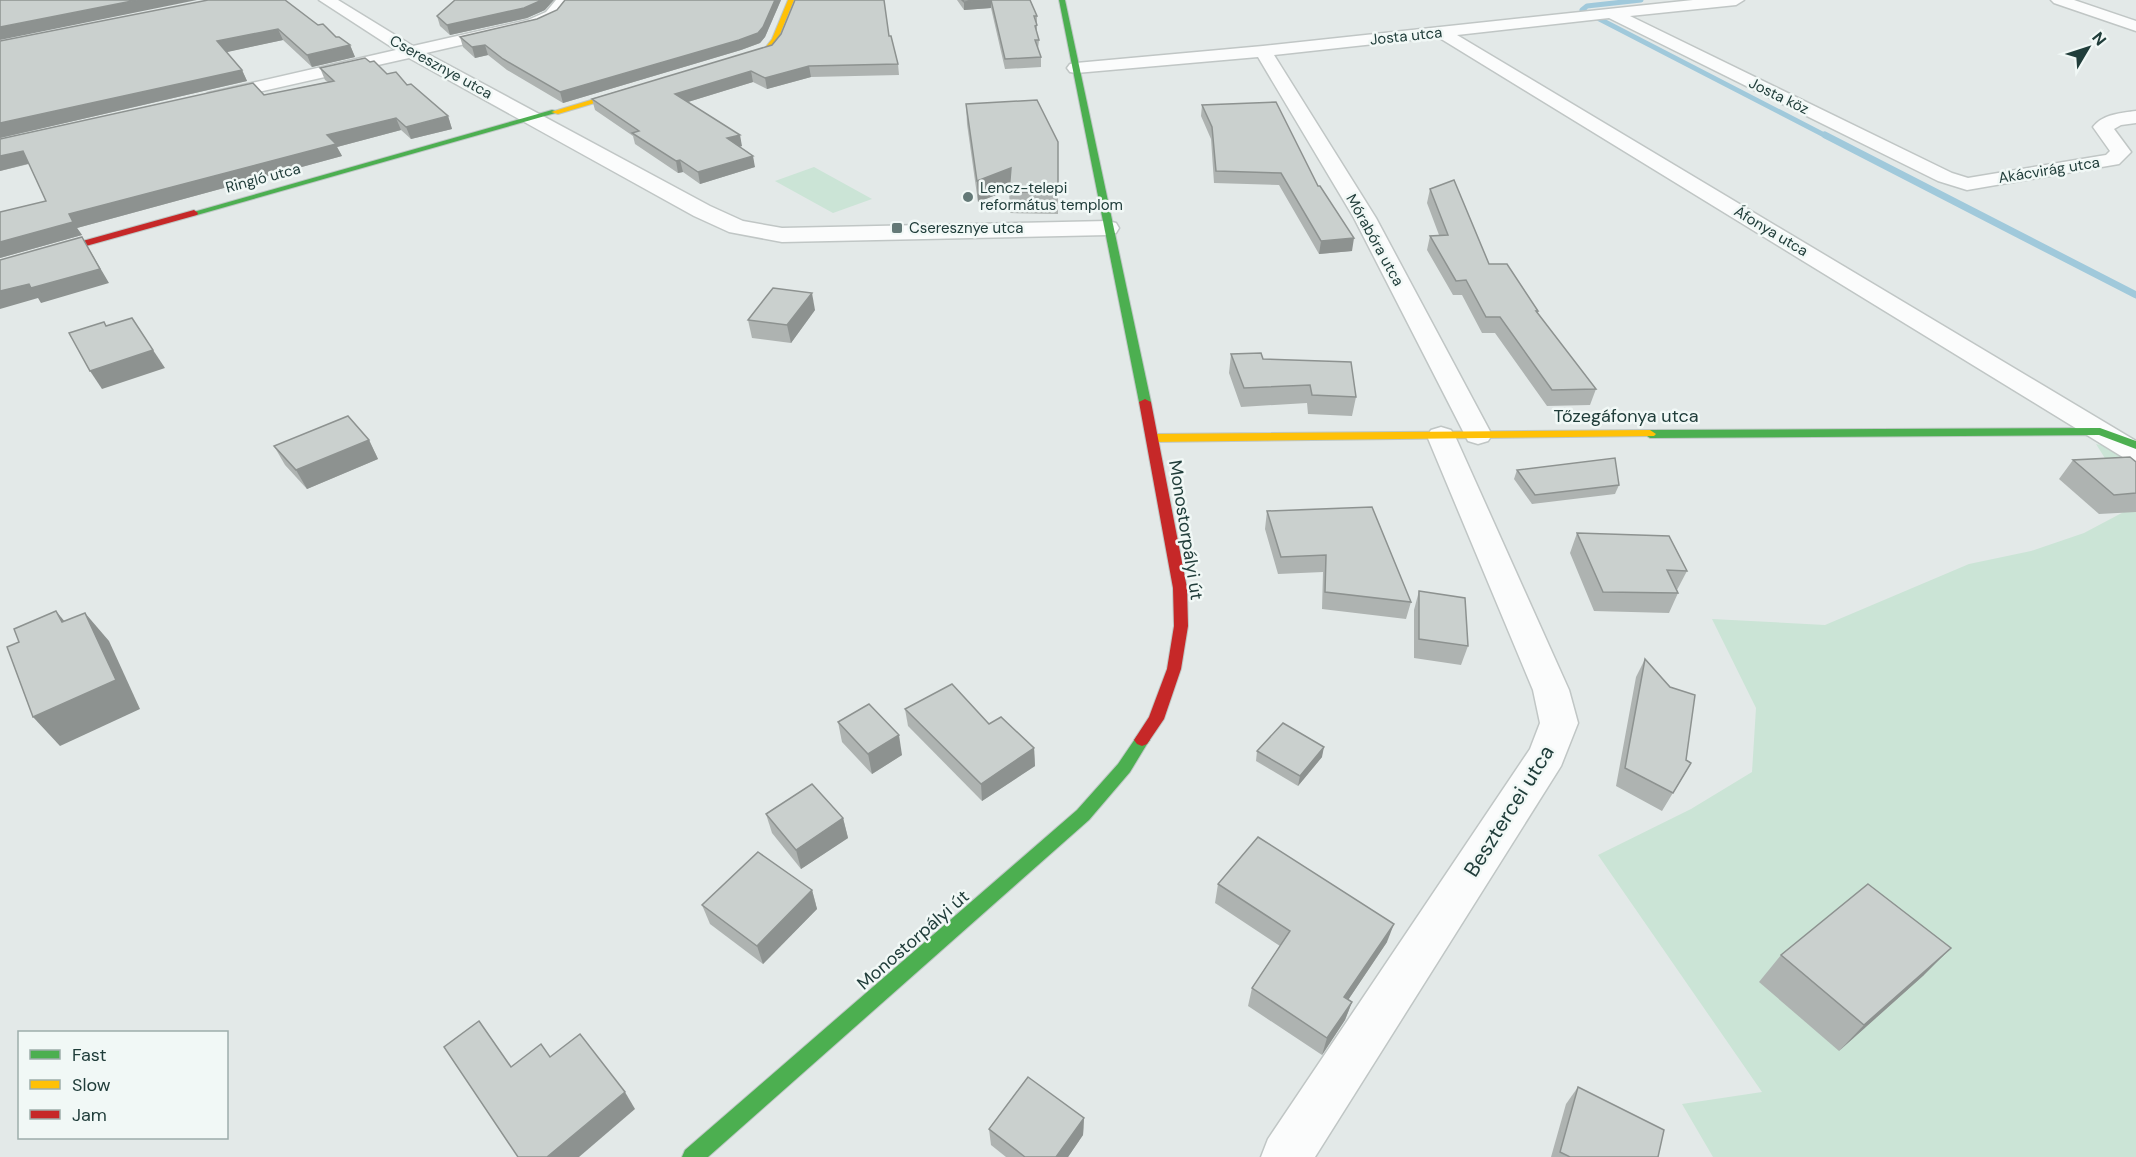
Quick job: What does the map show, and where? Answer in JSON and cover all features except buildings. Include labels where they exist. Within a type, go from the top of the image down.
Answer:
[{"type":"street","name":"Cseresznye utca","points":[[327,0],[411,52],[702,211],[737,227],[782,236],[1108,228]]},
{"type":"street","points":[[194,101],[533,24],[552,15],[564,0]]},
{"type":"street","points":[[715,66],[767,49],[775,39],[791,0]]},
{"type":"street","name":"Monostorpályi út","points":[[692,1157],[1083,815],[1124,768],[1156,719],[1174,669],[1182,626],[1180,588],[1153,438],[1062,0]]},
{"type":"street","name":"Josta utca","points":[[1076,68],[1441,32],[1573,13],[1607,14],[1736,0]]},
{"type":"street","points":[[2059,0],[2136,26]]},
{"type":"street","name":"Josta köz","points":[[1607,14],[1944,177]]},
{"type":"street","name":"Áfonya utca","points":[[1441,32],[2136,453]]},
{"type":"street","name":"Mórabóra utca","points":[[1263,51],[1365,218],[1460,435]]},
{"type":"street","name":"Ringló utca","points":[[0,267],[535,120],[647,86]]},
{"type":"street","name":"Akácvirág utca","points":[[1944,177],[1967,184],[2112,160],[2121,152],[2103,127],[2116,120],[2136,117]]},
{"type":"street","name":"Áfonya utca","points":[[2100,431],[2136,445]]},
{"type":"street","name":"Tőzegáfonya utca","points":[[1153,438],[2100,431]]},
{"type":"street","name":"Besztercei utca","points":[[1286,1157],[1547,755],[1559,723],[1551,690],[1460,435]]},
{"type":"green space","points":[[814,167],[872,199],[833,213],[775,181]]},
{"type":"green space","points":[[2096,444],[2136,453],[2136,1157],[1713,1157],[1682,1104],[1762,1092],[1598,855],[1691,809],[1752,772],[1756,708],[1712,619],[1825,625],[1969,564],[2031,551],[2084,533],[2135,506]]},
{"type":"waterway","points":[[1641,0],[1587,6],[1582,10],[1828,137]]},
{"type":"waterway","points":[[1825,135],[2136,295]]},
{"type":"traffic: fast","points":[[1062,0],[1145,402]]},
{"type":"traffic: fast","points":[[194,213],[555,112]]},
{"type":"traffic: fast","points":[[1650,434],[2100,431],[2136,445]]},
{"type":"traffic: fast","points":[[692,1157],[1083,815],[1124,768],[1142,740]]},
{"type":"traffic: slow","points":[[730,62],[767,49],[775,39],[791,0]]},
{"type":"traffic: slow","points":[[555,112],[634,90]]},
{"type":"traffic: slow","points":[[1153,438],[1650,434]]},
{"type":"traffic: jam","points":[[0,267],[194,213]]},
{"type":"traffic: jam","points":[[1142,740],[1156,719],[1174,669],[1181,626],[1180,588],[1145,402]]},
{"type":"place","name":"Lencz-telepi református templom","points":[[968,197]]},
{"type":"place","name":"Cseresznye utca","points":[[897,228]]}]
